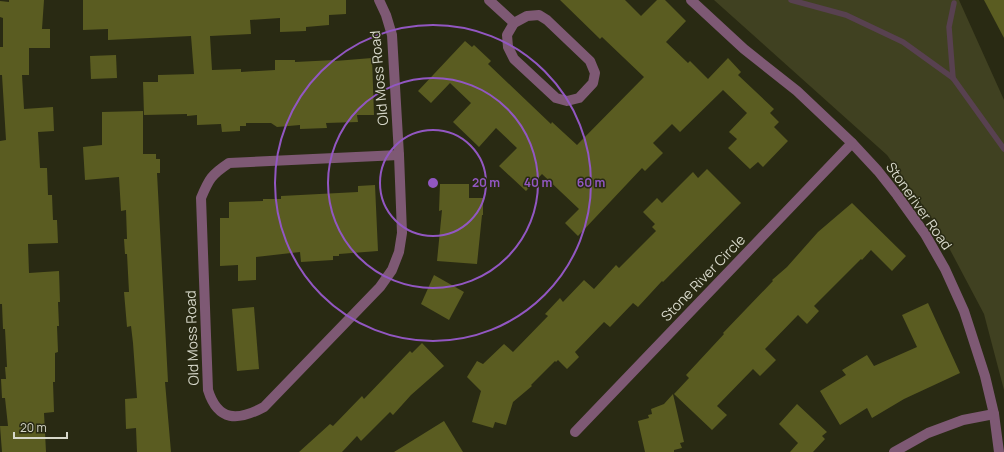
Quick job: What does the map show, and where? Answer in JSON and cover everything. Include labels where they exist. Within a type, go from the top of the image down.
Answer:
[{"type":"street","name":"Old Moss Road","points":[[379,0],[386,15],[392,35],[399,156],[402,233],[399,252],[392,270],[380,287],[264,406],[250,414],[235,417],[222,413],[211,402],[208,390],[201,198],[206,185],[214,172],[229,163],[399,156]]},
{"type":"street","points":[[489,0],[514,23]]},
{"type":"street","name":"Stoneriver Road","points":[[690,0],[744,49],[797,91],[852,143],[878,171],[925,234],[946,269],[964,311],[985,376],[994,414],[999,452]]},
{"type":"street","points":[[539,15],[547,20],[590,61],[595,73],[593,83],[578,98],[567,101],[556,98],[514,59],[508,48],[507,35],[514,23],[527,16],[539,15]]},
{"type":"street","name":"Stone River Circle","points":[[575,432],[852,143]]},
{"type":"street","points":[[894,452],[928,433],[963,420],[994,414]]},
{"type":"green space","points":[[714,0],[959,0],[1004,100],[1004,390],[984,314],[938,227],[887,155]]},
{"type":"building","points":[[9,0],[44,0],[42,29],[50,29],[50,48],[29,48],[29,75],[22,75],[24,109],[53,107],[54,131],[38,132],[40,168],[47,168],[48,195],[52,195],[53,220],[57,220],[58,243],[28,244],[29,273],[59,271],[60,302],[58,302],[59,326],[57,326],[58,352],[55,353],[55,382],[53,382],[54,412],[44,413],[46,452],[2,452],[0,426],[8,426],[5,398],[2,398],[1,379],[6,379],[5,367],[7,367],[5,329],[3,329],[2,304],[0,304],[0,141],[6,140],[2,75],[0,75],[0,47],[3,47],[3,18],[0,17],[0,1],[9,2]]},
{"type":"building","points":[[83,0],[346,0],[346,14],[329,15],[329,25],[306,27],[306,31],[280,32],[280,18],[250,20],[251,34],[210,36],[212,70],[241,69],[241,72],[275,70],[275,60],[295,60],[295,62],[372,58],[374,115],[357,115],[358,122],[326,123],[327,128],[300,129],[300,125],[277,127],[271,123],[246,123],[246,126],[240,126],[240,131],[222,132],[221,124],[197,125],[197,115],[144,115],[143,82],[158,82],[158,75],[194,74],[191,36],[108,40],[108,29],[83,30]]},
{"type":"building","points":[[560,0],[625,0],[641,16],[657,0],[665,0],[686,21],[666,42],[688,63],[690,61],[708,79],[728,58],[741,72],[738,75],[774,109],[770,113],[779,122],[774,127],[788,141],[763,167],[758,162],[750,169],[728,148],[737,139],[729,132],[747,113],[723,90],[680,132],[672,124],[653,143],[663,153],[645,171],[642,168],[578,236],[565,223],[579,209],[542,174],[526,191],[499,166],[517,148],[496,128],[479,147],[453,122],[471,103],[450,83],[431,103],[418,91],[465,41],[472,47],[474,45],[491,61],[488,64],[551,124],[552,122],[577,145],[644,77],[602,37],[600,39]]},
{"type":"building","points":[[984,0],[1004,0],[1004,38]]},
{"type":"building","points":[[116,55],[117,78],[91,79],[90,56]]},
{"type":"building","points":[[143,111],[143,154],[156,154],[156,159],[160,159],[160,173],[157,173],[168,382],[165,382],[171,452],[137,452],[136,428],[126,429],[125,399],[137,398],[131,326],[127,327],[124,292],[129,292],[127,254],[125,254],[124,239],[127,239],[126,210],[121,211],[119,177],[85,180],[83,147],[102,145],[102,112]]},
{"type":"building","points":[[707,169],[741,203],[663,282],[662,281],[638,307],[633,303],[610,327],[604,322],[575,352],[579,357],[567,369],[558,360],[556,362],[555,361],[531,385],[532,386],[513,402],[506,425],[495,422],[493,428],[472,422],[481,391],[467,377],[477,361],[483,364],[504,344],[513,352],[548,316],[545,314],[560,298],[563,302],[584,280],[594,289],[616,265],[619,268],[656,231],[652,227],[655,224],[643,212],[657,198],[662,203],[693,172],[698,178]]},
{"type":"building","points":[[440,184],[469,184],[469,198],[483,198],[483,215],[477,264],[437,261],[442,210],[439,211]]},
{"type":"building","points":[[375,185],[378,251],[339,254],[339,256],[333,256],[333,260],[301,262],[300,252],[256,257],[256,280],[238,281],[238,265],[220,266],[220,218],[229,218],[229,202],[281,199],[281,196],[358,192],[358,186]]},
{"type":"building","points":[[852,203],[906,256],[892,271],[871,250],[814,306],[819,311],[807,324],[798,315],[765,349],[776,360],[760,376],[753,369],[717,406],[727,415],[712,430],[674,394],[689,378],[686,375],[724,334],[723,333],[773,281],[772,280],[787,267],[818,232]]},
{"type":"building","points":[[434,275],[464,292],[449,320],[421,304]]},
{"type":"building","points":[[928,303],[960,373],[904,399],[872,418],[867,408],[840,425],[820,391],[846,375],[842,370],[867,355],[874,366],[917,347],[902,315]]},
{"type":"building","points":[[254,307],[259,369],[237,371],[232,309]]},
{"type":"building","points":[[422,343],[444,366],[411,395],[393,415],[390,412],[361,441],[357,436],[342,452],[299,452],[330,424],[333,426],[362,396],[364,399],[410,351],[412,353]]},
{"type":"building","points":[[673,394],[684,442],[680,443],[682,448],[674,450],[674,452],[645,452],[638,421],[649,418],[648,415],[652,414],[651,409],[664,404]]},
{"type":"building","points":[[797,404],[827,432],[822,436],[825,439],[813,452],[790,452],[798,443],[779,424]]},
{"type":"building","points":[[444,421],[463,452],[394,452]]},
{"type":"waterway","points":[[791,0],[846,15],[903,42],[953,78],[1004,149]]},
{"type":"waterway","points":[[953,78],[949,27],[954,3]]}]
